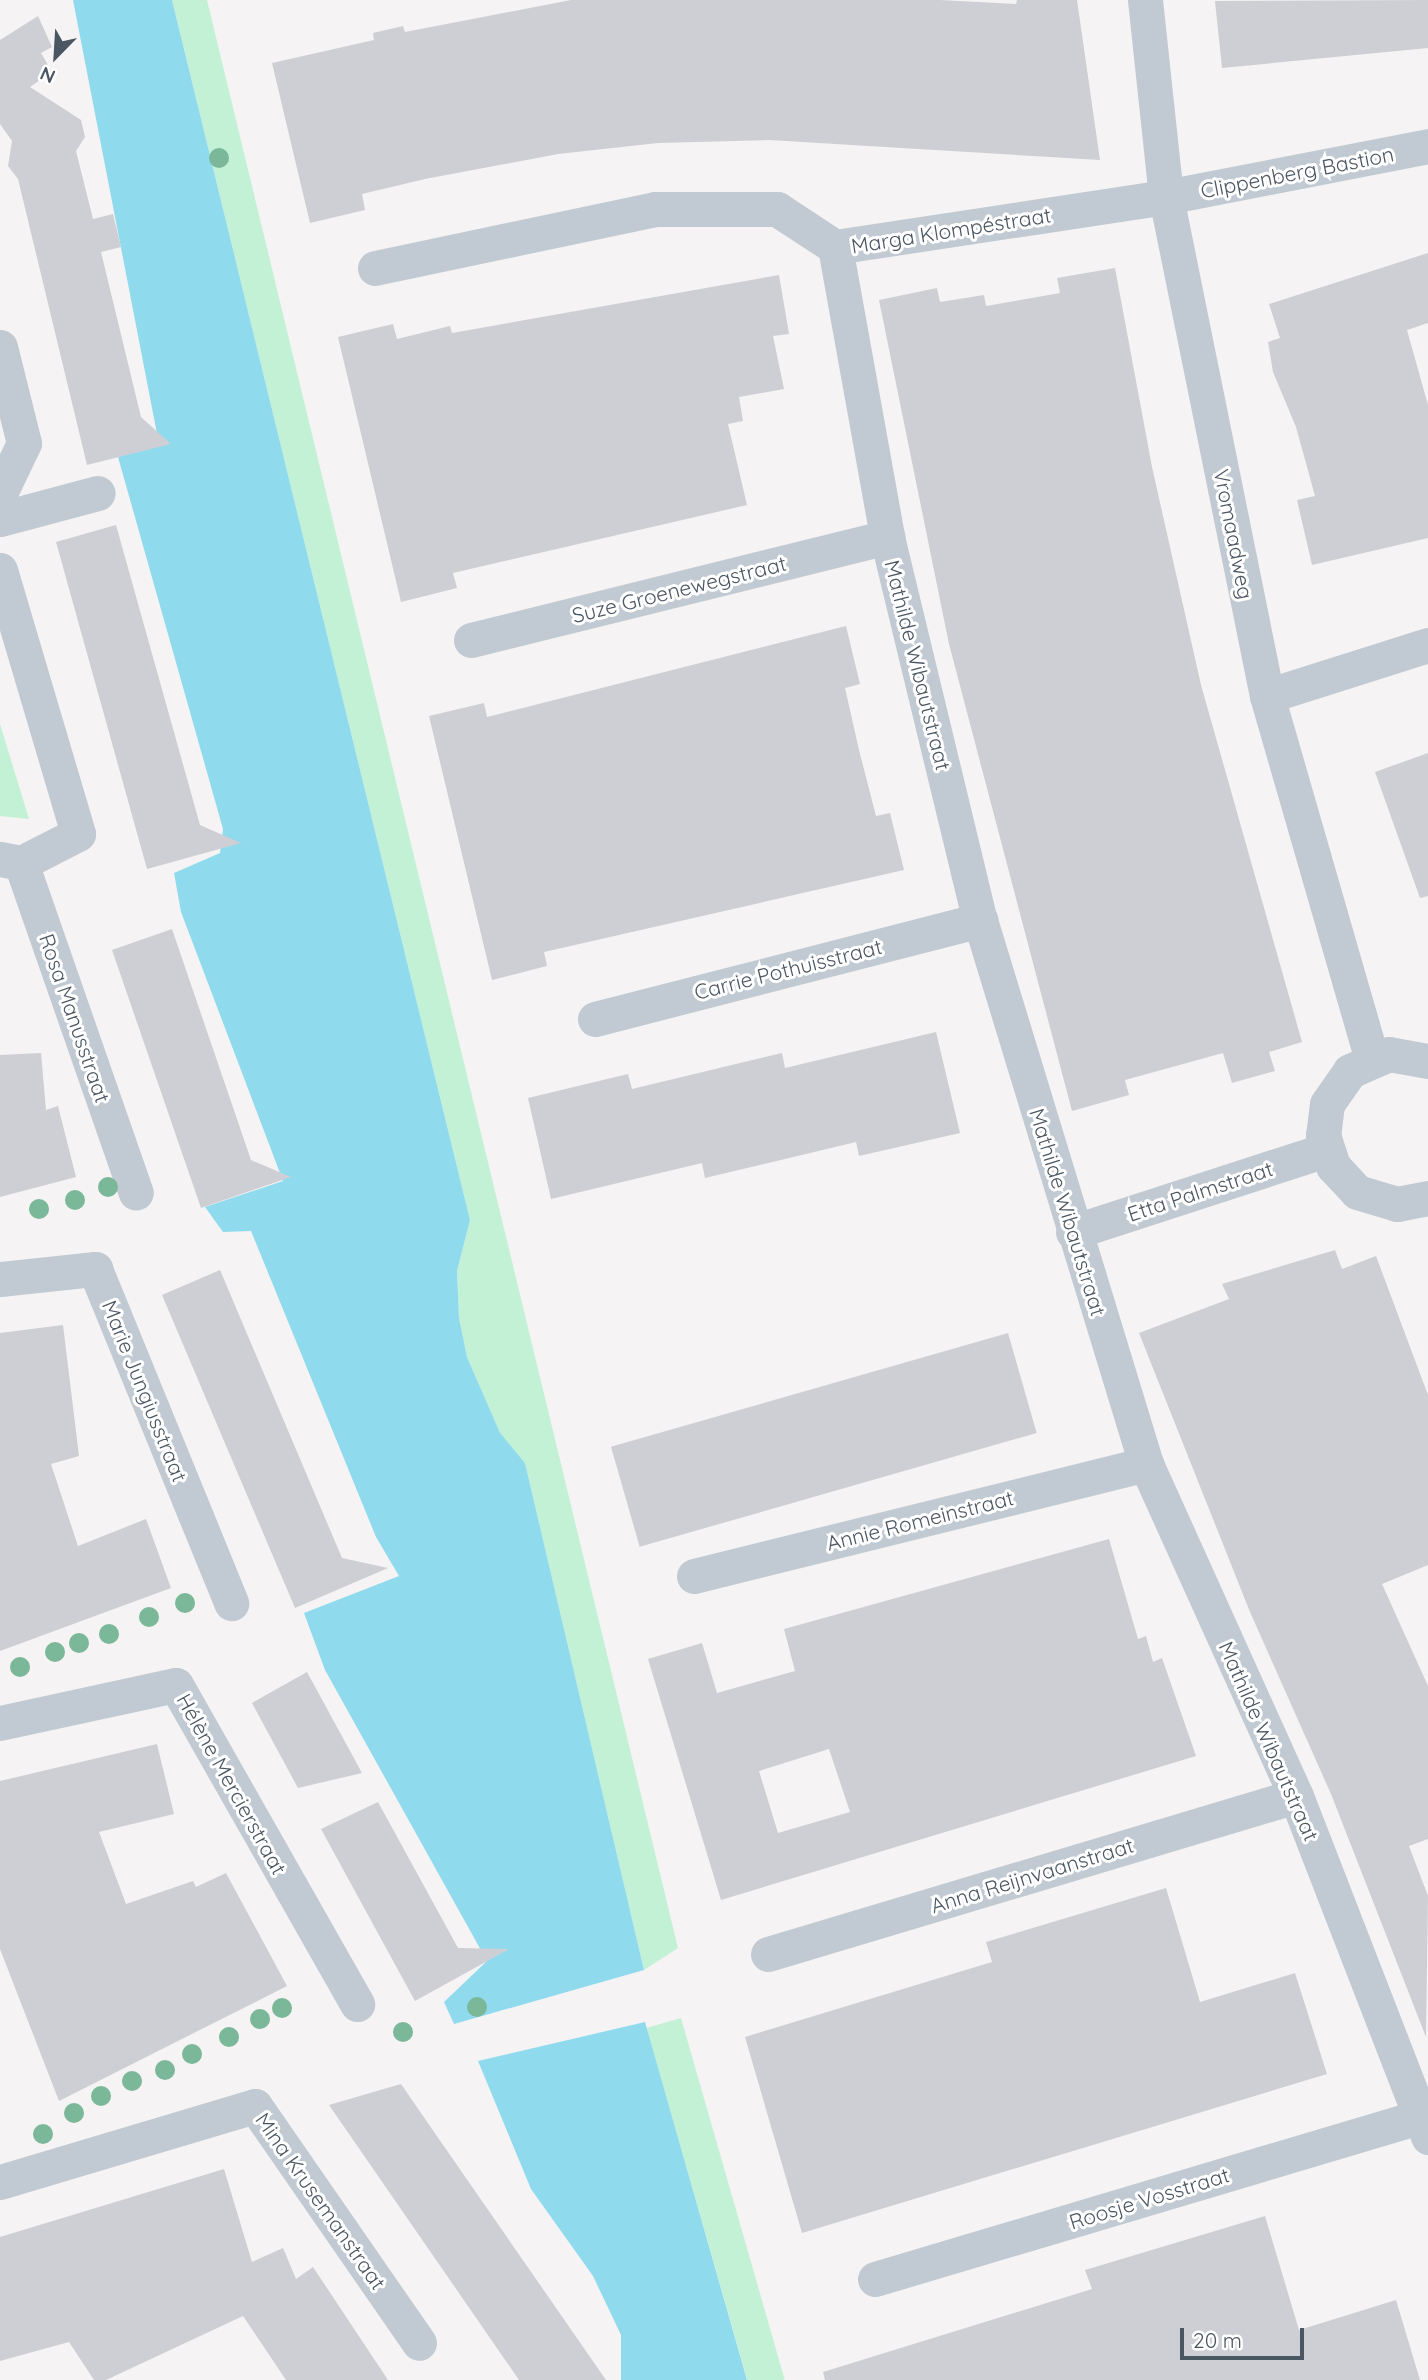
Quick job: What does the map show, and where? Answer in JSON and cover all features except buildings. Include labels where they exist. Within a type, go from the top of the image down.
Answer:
[{"type":"street","name":"Vromaadweg","points":[[1145,0],[1166,197],[1267,696],[1372,1059]]},
{"type":"street","name":"Clippenberg Bastion","points":[[1166,197],[1428,146]]},
{"type":"street","name":"Marga Klompéstraat","points":[[375,268],[655,209],[777,209],[835,247],[1166,197]]},
{"type":"street","name":"Mathilde Wibautstraat","points":[[835,247],[887,537],[980,920],[1073,1232],[1146,1464],[1296,1796],[1425,2127]]},
{"type":"street","points":[[0,347],[24,443],[0,493]]},
{"type":"street","points":[[0,519],[98,493]]},
{"type":"street","name":"Suze Groenewegstraat","points":[[471,640],[887,537]]},
{"type":"street","points":[[0,570],[78,834],[10,861]]},
{"type":"street","points":[[1267,696],[1428,646]]},
{"type":"street","name":"Rosa Manusstraat","points":[[10,861],[136,1193]]},
{"type":"street","name":"Carrie Pothuisstraat","points":[[595,1018],[980,920]]},
{"type":"street","points":[[1426,1206],[1397,1205],[1357,1192],[1344,1181],[1326,1150],[1323,1119],[1334,1090],[1350,1071],[1372,1059],[1406,1054],[1428,1060]]},
{"type":"street","name":"Etta Palmstraat","points":[[1073,1232],[1326,1150]]},
{"type":"street","name":"Marie Jungiusstraat","points":[[0,1279],[95,1269],[231,1603]]},
{"type":"street","name":"Annie Romeinstraat","points":[[694,1576],[1146,1464]]},
{"type":"street","name":"Hélène Mercierstraat","points":[[0,1723],[176,1685],[356,2004]]},
{"type":"street","name":"Anna Reijnvaanstraat","points":[[768,1954],[1296,1796]]},
{"type":"street","name":"Mina Krusemanstraat","points":[[0,2182],[255,2106],[419,2343]]},
{"type":"street","name":"Roosje Vosstraat","points":[[875,2279],[1425,2127]]},
{"type":"green space","points":[[172,0],[207,0],[678,1948],[644,1970],[525,1463],[500,1434],[467,1357],[459,1318],[457,1271],[470,1220]]},
{"type":"green space","points":[[0,724],[29,819],[0,816]]},
{"type":"green space","points":[[681,2018],[785,2379],[747,2380],[646,2028]]},
{"type":"water","points":[[73,0],[172,0],[470,1220],[457,1271],[459,1318],[467,1357],[500,1433],[525,1463],[644,1970],[454,2024],[444,2002],[487,1961],[325,1670],[304,1613],[399,1576],[376,1537],[251,1231],[223,1232],[205,1207],[283,1181],[181,912],[174,873],[220,853],[223,829],[118,457],[159,444]]},
{"type":"water","points":[[645,2022],[747,2380],[621,2380],[621,2335],[593,2276],[531,2189],[478,2061]]}]
